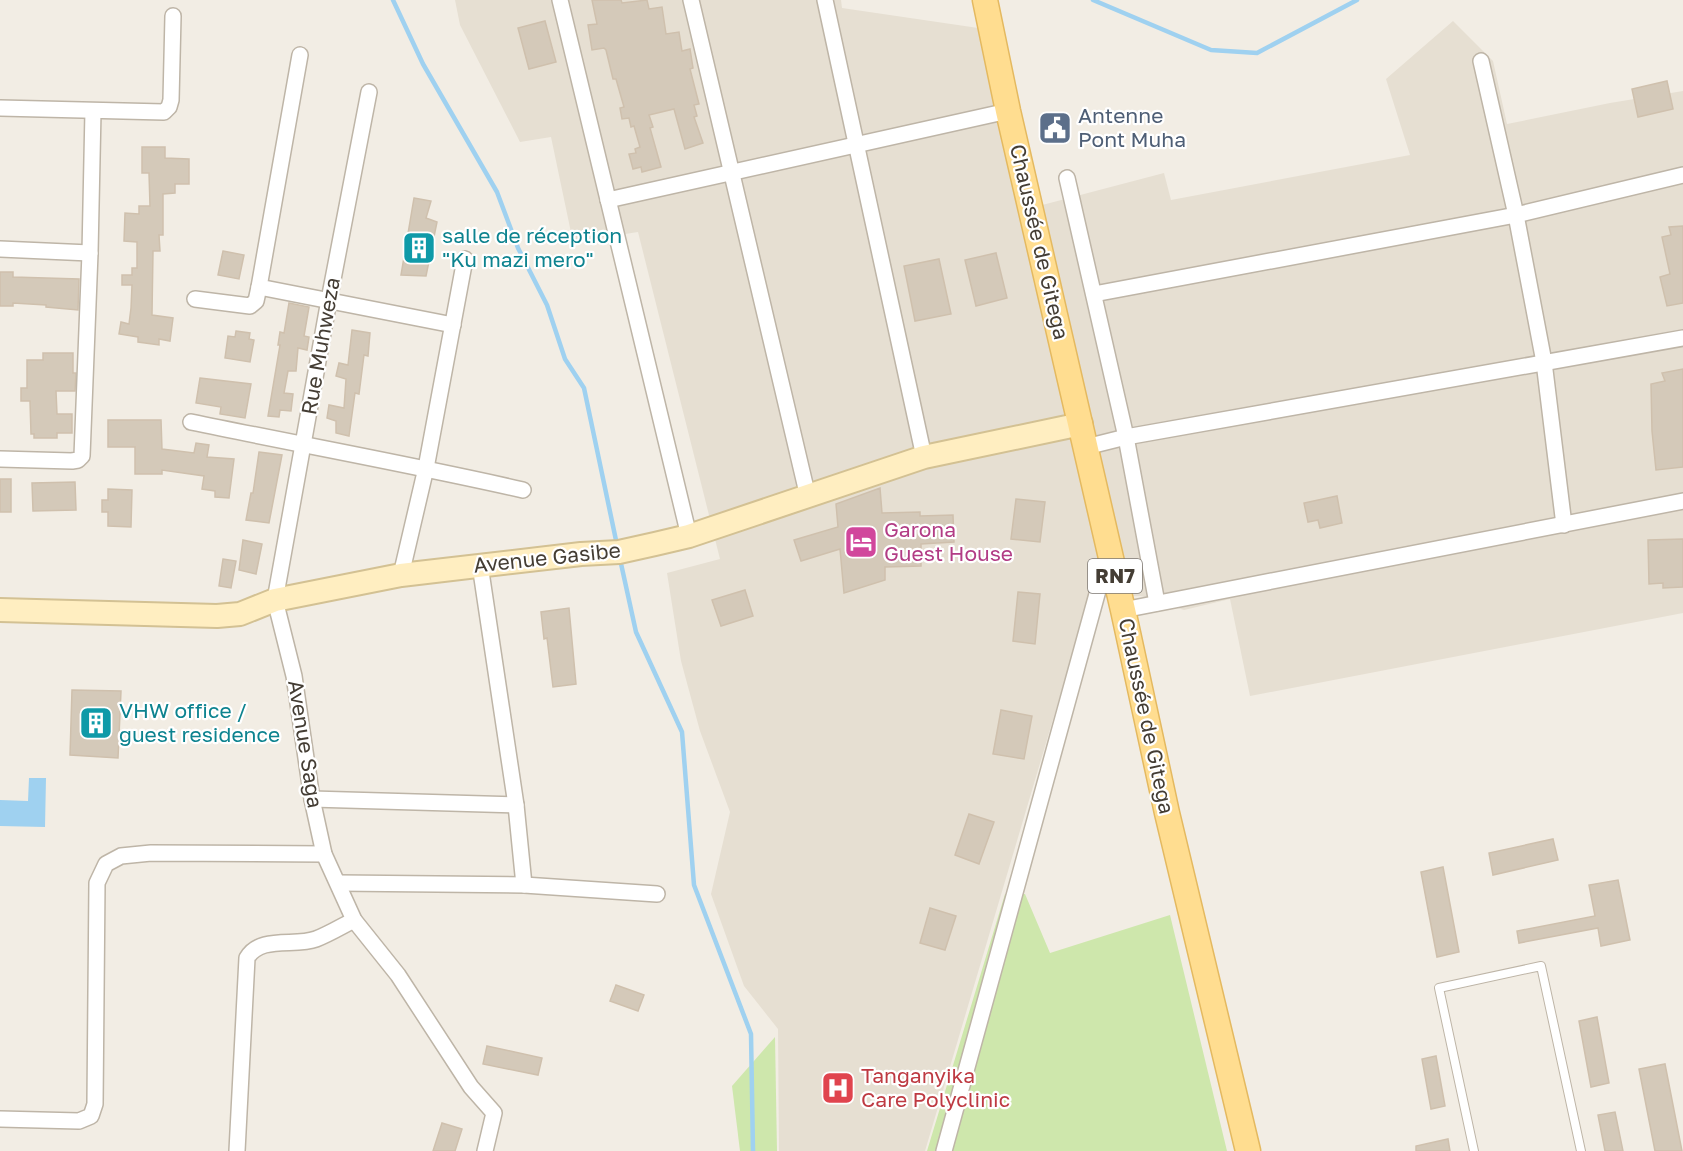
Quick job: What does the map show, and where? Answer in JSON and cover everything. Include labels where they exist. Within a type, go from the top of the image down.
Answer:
[{"type":"main road","name":"Chaussée de Gitega","points":[[986,0],[1008,111],[1081,424],[1167,813],[1248,1151]]},
{"type":"street","points":[[560,0],[689,536]]},
{"type":"street","points":[[691,0],[808,497]]},
{"type":"street","points":[[825,0],[924,457]]},
{"type":"street","points":[[0,108],[159,113],[169,107],[173,16]]},
{"type":"street","points":[[195,299],[250,306],[256,302],[300,55]]},
{"type":"street","points":[[1481,61],[1516,216],[1544,362],[1564,525]]},
{"type":"street","name":"Rue Muhweza","points":[[275,600],[369,92]]},
{"type":"street","points":[[0,459],[72,461],[82,456],[93,111]]},
{"type":"street","points":[[608,200],[1008,111]]},
{"type":"street","points":[[1094,294],[1516,216],[1683,175]]},
{"type":"street","points":[[1067,178],[1126,437],[1157,603]]},
{"type":"street","points":[[0,249],[90,253]]},
{"type":"street","points":[[401,575],[426,468],[465,259]]},
{"type":"street","points":[[259,287],[453,325]]},
{"type":"street","points":[[1086,447],[1126,437],[1683,338]]},
{"type":"street","points":[[191,422],[303,446],[426,468],[523,490]]},
{"type":"street","name":"Avenue Gasibe","points":[[0,610],[217,616],[240,614],[275,600],[401,575],[619,552],[689,536],[924,457],[1081,424]]},
{"type":"street","points":[[1123,610],[1683,501]]},
{"type":"street","points":[[944,1151],[1108,551]]},
{"type":"street","points":[[480,565],[516,805],[524,885]]},
{"type":"street","name":"Avenue Saga","points":[[275,600],[294,676],[312,800],[324,854],[354,920],[398,975],[471,1087],[494,1113],[485,1151]]},
{"type":"street","points":[[312,800],[516,805]]},
{"type":"street","points":[[3,1119],[79,1121],[91,1116],[95,1104],[97,883],[106,864],[122,856],[151,853],[324,854]]},
{"type":"street","points":[[338,883],[524,885],[657,894]]},
{"type":"street","points":[[237,1151],[246,958],[255,948],[315,939],[354,920]]},
{"type":"lane","points":[[1474,1151],[1439,988],[1541,966],[1581,1151]]},
{"type":"shaded area","points":[[455,0],[841,0],[842,8],[985,29],[1027,209],[1164,173],[1171,200],[1410,155],[1386,79],[1453,21],[1493,61],[1507,124],[1683,91],[1683,613],[1250,696],[1230,599],[1184,610],[1141,596],[1089,598],[925,1151],[779,1151],[778,1029],[744,986],[711,894],[730,812],[700,731],[681,661],[667,573],[720,559],[638,232],[573,242],[551,137],[520,142],[460,25]]},
{"type":"green space","points":[[1005,894],[1025,894],[1050,953],[1170,915],[1227,1151],[927,1151]]},
{"type":"green space","points":[[775,1037],[777,1151],[740,1151],[732,1086]]},
{"type":"water","points":[[29,778],[46,778],[45,827],[0,826],[0,800],[28,801]]},
{"type":"building","points":[[592,0],[621,0],[622,3],[647,0],[649,9],[662,7],[666,34],[679,32],[682,51],[690,49],[693,68],[690,69],[699,104],[694,105],[697,116],[694,117],[703,143],[685,149],[674,109],[649,115],[653,127],[650,128],[661,167],[642,172],[641,167],[633,169],[629,154],[636,153],[635,149],[640,147],[634,126],[631,127],[629,118],[622,119],[620,108],[624,107],[616,79],[613,79],[606,50],[604,48],[592,50],[588,25],[597,24]]},
{"type":"building","points":[[545,21],[556,62],[529,69],[518,28]]},
{"type":"building","points":[[1667,81],[1673,109],[1638,117],[1632,89]]},
{"type":"building","points":[[1061,117],[1067,135],[1049,140],[1044,122]]},
{"type":"building","points":[[142,147],[165,147],[165,158],[189,159],[189,184],[175,184],[175,193],[163,194],[163,235],[159,235],[160,251],[153,251],[152,315],[173,318],[170,341],[159,339],[159,345],[138,342],[138,337],[119,334],[121,322],[129,324],[131,308],[132,285],[122,285],[122,275],[132,275],[132,268],[137,268],[137,242],[124,241],[125,213],[139,214],[139,206],[150,206],[149,173],[142,173]]},
{"type":"building","name":"salle de réception \"Ku mazi mero\"","points":[[414,198],[431,201],[426,218],[437,222],[426,276],[401,275]]},
{"type":"building","points":[[1683,226],[1683,303],[1667,306],[1660,277],[1670,274],[1662,237],[1671,235],[1669,227]]},
{"type":"building","points":[[223,251],[244,255],[239,279],[218,275]]},
{"type":"building","points":[[996,253],[1007,298],[976,306],[965,260]]},
{"type":"building","points":[[939,259],[951,314],[915,321],[904,266]]},
{"type":"building","points":[[0,272],[13,272],[13,277],[79,279],[78,310],[13,303],[13,306],[0,306]]},
{"type":"building","points":[[289,303],[309,307],[304,336],[309,337],[307,350],[298,348],[296,371],[288,371],[284,393],[293,394],[291,411],[280,410],[279,417],[268,416],[280,345],[278,345],[280,332],[284,333]]},
{"type":"building","points":[[352,330],[370,333],[368,356],[364,355],[359,394],[355,393],[349,436],[336,433],[336,421],[327,418],[329,405],[344,408],[346,379],[336,376],[339,363],[348,365]]},
{"type":"building","points":[[236,331],[250,333],[249,339],[254,340],[250,362],[225,358],[228,336],[235,337]]},
{"type":"building","points":[[43,353],[73,353],[73,373],[76,373],[75,391],[56,391],[57,414],[72,414],[72,433],[57,433],[57,438],[34,438],[34,434],[31,434],[30,401],[21,401],[21,388],[27,388],[27,360],[43,360]]},
{"type":"building","points":[[1683,369],[1683,467],[1656,470],[1651,384],[1665,381],[1662,373]]},
{"type":"building","points":[[200,378],[251,384],[245,418],[220,414],[221,407],[196,403]]},
{"type":"building","points":[[108,420],[161,420],[162,449],[194,453],[196,443],[209,445],[207,457],[234,459],[229,498],[215,497],[215,491],[202,489],[204,476],[162,470],[162,474],[135,474],[135,447],[108,447]]},
{"type":"building","points":[[259,452],[282,455],[269,523],[246,520],[251,493],[253,493]]},
{"type":"building","points":[[0,479],[11,479],[11,512],[0,512]]},
{"type":"building","points":[[75,482],[76,510],[33,511],[32,483]]},
{"type":"building","points":[[880,488],[882,513],[920,512],[920,516],[953,515],[954,542],[921,544],[921,566],[885,567],[885,580],[844,593],[840,549],[801,561],[794,540],[838,527],[836,504]]},
{"type":"building","points":[[108,489],[132,490],[131,527],[108,526],[108,512],[102,512],[102,500],[108,500]]},
{"type":"building","points":[[1337,496],[1342,523],[1320,528],[1318,520],[1308,522],[1304,503]]},
{"type":"building","points":[[1016,499],[1045,502],[1040,542],[1011,539]]},
{"type":"building","points":[[1683,539],[1683,587],[1663,588],[1663,583],[1649,584],[1648,540]]},
{"type":"building","points":[[243,540],[262,544],[256,574],[239,570]]},
{"type":"building","points":[[223,559],[236,561],[231,588],[219,586]]},
{"type":"building","points":[[745,590],[753,616],[721,626],[712,600]]},
{"type":"building","points":[[1018,592],[1040,594],[1035,644],[1013,641]]},
{"type":"building","points":[[569,608],[576,684],[553,687],[547,638],[544,639],[541,612]]},
{"type":"building","name":"VHW office / guest residence","points":[[72,690],[121,691],[118,758],[70,755]]},
{"type":"building","points":[[1001,710],[1032,716],[1024,759],[993,754]]},
{"type":"building","points":[[969,814],[994,822],[979,864],[955,855]]},
{"type":"building","points":[[1553,839],[1558,860],[1493,875],[1489,853]]},
{"type":"building","points":[[1443,867],[1459,952],[1437,957],[1421,872]]},
{"type":"building","points":[[1618,880],[1630,940],[1601,946],[1598,928],[1519,943],[1517,931],[1595,916],[1589,885]]},
{"type":"building","points":[[930,908],[956,916],[945,950],[920,943]]},
{"type":"building","points":[[616,985],[644,995],[638,1011],[610,1001]]},
{"type":"building","points":[[1597,1017],[1609,1083],[1591,1087],[1579,1021]]},
{"type":"building","points":[[487,1046],[542,1058],[538,1075],[483,1064]]},
{"type":"building","points":[[1436,1056],[1445,1106],[1431,1109],[1422,1059]]},
{"type":"building","points":[[1665,1064],[1682,1151],[1655,1151],[1639,1069]]},
{"type":"building","points":[[1615,1112],[1623,1151],[1605,1151],[1598,1115]]},
{"type":"building","points":[[442,1123],[462,1129],[455,1151],[433,1151]]},
{"type":"building","points":[[1448,1139],[1450,1151],[1416,1151],[1416,1146]]},
{"type":"waterway","points":[[393,0],[423,64],[497,192],[518,248],[547,305],[565,359],[584,388],[617,545]]},
{"type":"waterway","points":[[1093,0],[1211,50],[1257,53],[1357,0]]},
{"type":"waterway","points":[[620,559],[636,632],[682,732],[694,885],[751,1034],[753,1151]]},
{"type":"place","name":"Antenne Pont Muha","points":[[1055,128]]},
{"type":"place","name":"salle de réception \"Ku mazi mero\"","points":[[419,248]]},
{"type":"place","name":"Garona Guest House","points":[[861,542]]},
{"type":"place","name":"VHW office / guest residence","points":[[96,723]]},
{"type":"place","name":"Tanganyika Care Polyclinic","points":[[838,1088]]}]
